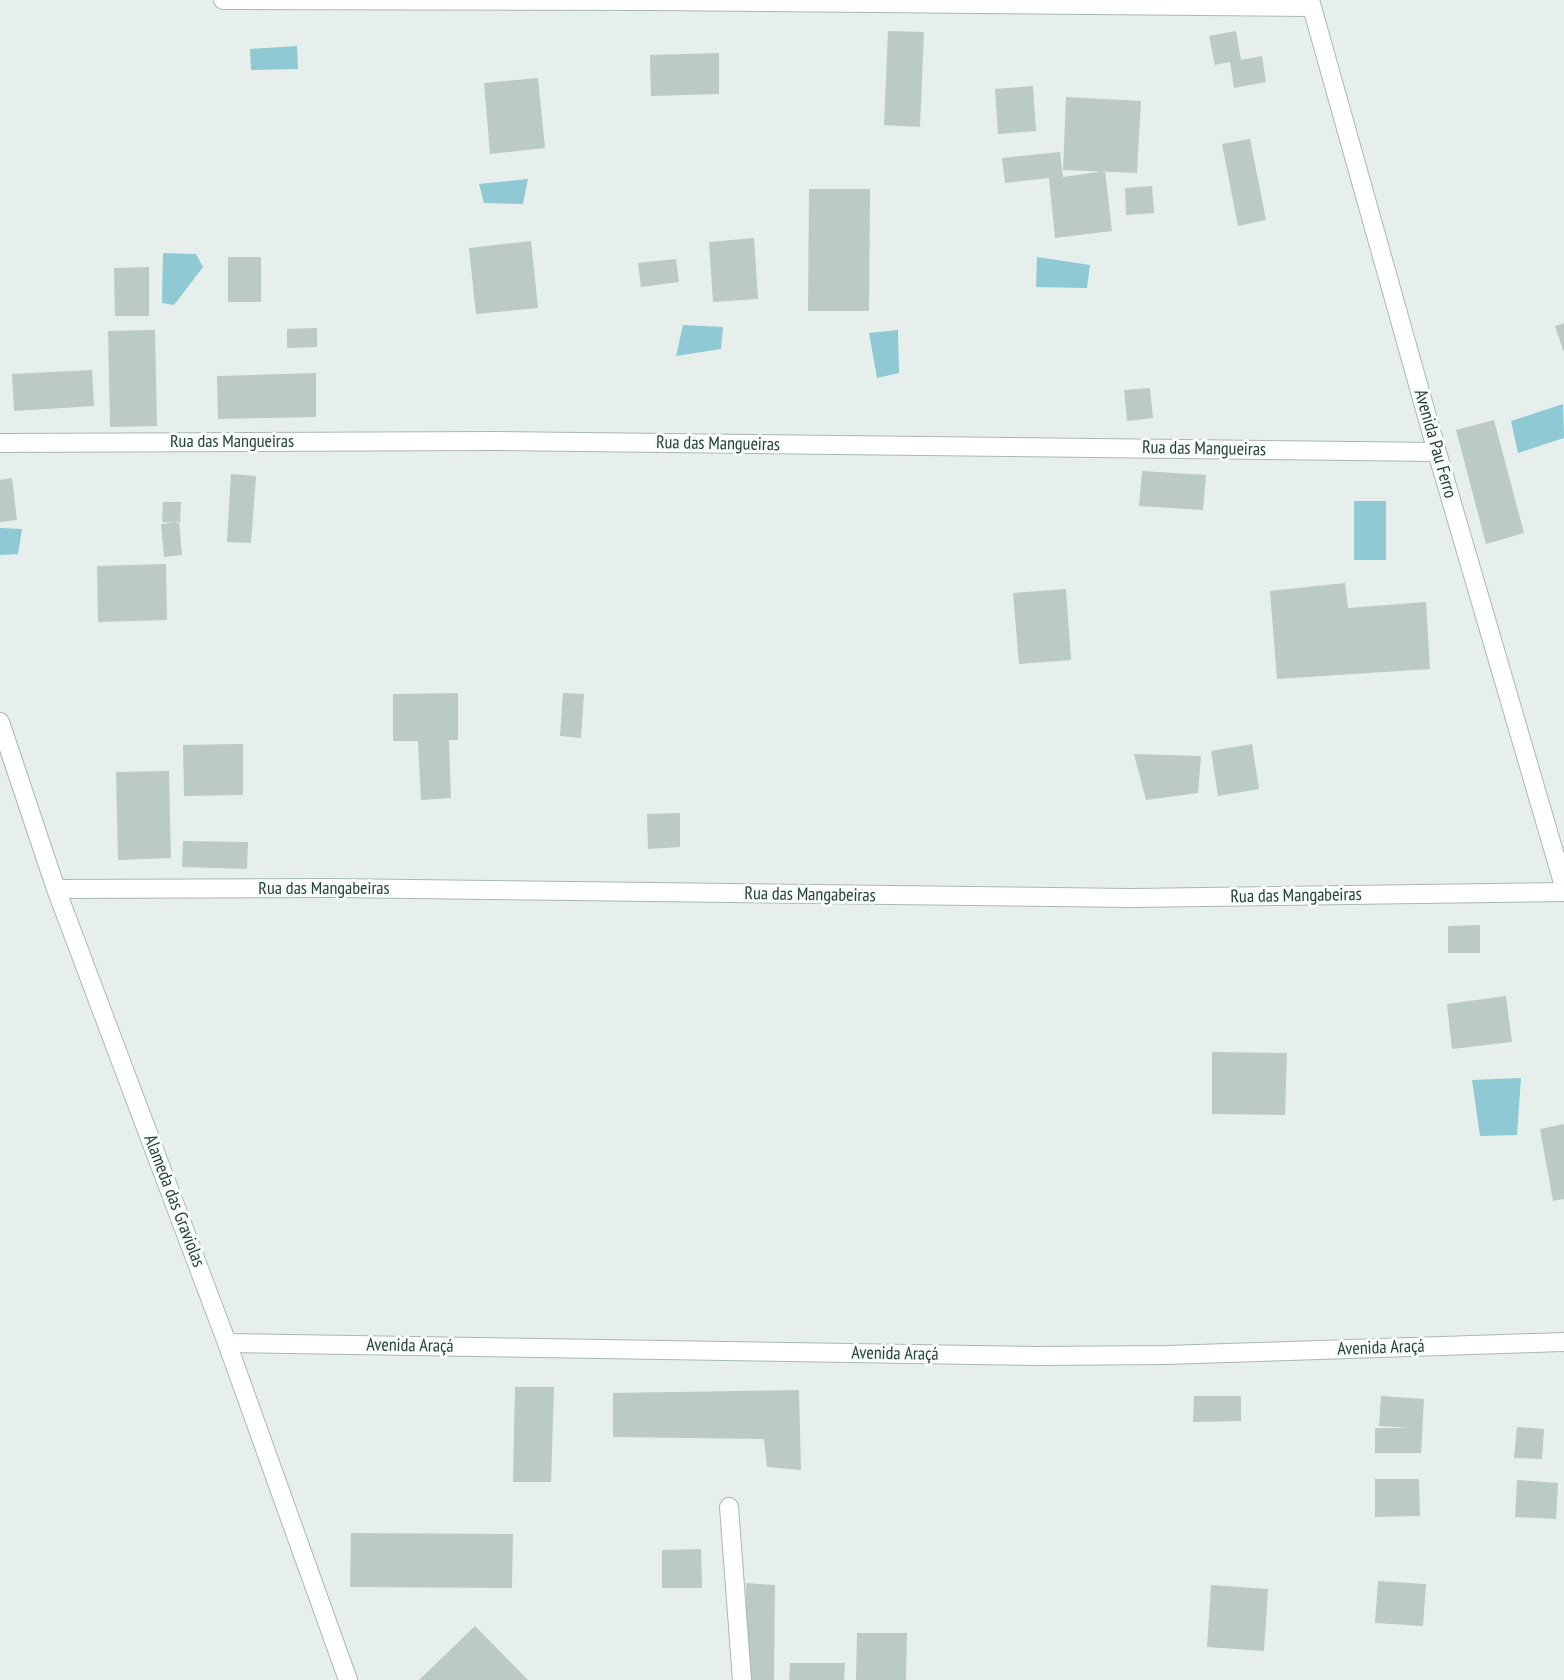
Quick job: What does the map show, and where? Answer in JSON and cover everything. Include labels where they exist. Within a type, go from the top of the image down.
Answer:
[{"type":"street","points":[[223,0],[1311,3]]},
{"type":"street","name":"Avenida Pau Ferro","points":[[1311,3],[1437,452],[1564,886]]},
{"type":"street","name":"Rua das Mangueiras","points":[[0,443],[496,441],[1437,452]]},
{"type":"street","name":"Alameda das Graviolas","points":[[0,722],[56,889],[227,1342],[348,1680]]},
{"type":"street","name":"Rua das Mangabeiras","points":[[56,889],[331,888],[1132,898],[1564,892]]},
{"type":"street","name":"Avenida Araçá","points":[[227,1342],[1061,1356],[1178,1355],[1564,1342]]},
{"type":"street","points":[[729,1507],[742,1680]]},
{"type":"water","points":[[297,46],[298,69],[251,70],[250,49]]},
{"type":"water","points":[[528,179],[523,204],[484,203],[479,184]]},
{"type":"water","points":[[163,253],[196,254],[203,267],[174,305],[162,303]]},
{"type":"water","points":[[1037,257],[1090,265],[1087,288],[1036,287]]},
{"type":"water","points":[[683,325],[723,327],[721,349],[676,356]]},
{"type":"water","points":[[898,330],[899,373],[877,378],[869,333]]},
{"type":"water","points":[[1563,404],[1564,438],[1518,453],[1511,421]]},
{"type":"water","points":[[1354,501],[1386,501],[1386,560],[1354,560]]},
{"type":"water","points":[[0,528],[22,529],[18,554],[0,555]]},
{"type":"water","points":[[1521,1078],[1517,1135],[1480,1136],[1472,1080]]},
{"type":"building","points":[[888,31],[924,32],[920,127],[884,125]]},
{"type":"building","points":[[1236,31],[1241,60],[1262,56],[1266,82],[1234,88],[1230,62],[1215,65],[1209,36]]},
{"type":"building","points":[[719,53],[719,94],[651,96],[650,55]]},
{"type":"building","points":[[538,78],[545,148],[490,154],[484,83]]},
{"type":"building","points":[[1033,86],[1036,131],[998,134],[995,89]]},
{"type":"building","points":[[1066,97],[1141,101],[1137,173],[1063,170]]},
{"type":"building","points":[[1250,139],[1266,220],[1238,226],[1222,144]]},
{"type":"building","points":[[1060,152],[1063,177],[1105,171],[1112,231],[1055,238],[1049,178],[1005,183],[1002,158]]},
{"type":"building","points":[[1152,186],[1154,213],[1126,215],[1125,188]]},
{"type":"building","points":[[809,189],[870,189],[869,311],[808,311]]},
{"type":"building","points":[[754,238],[758,299],[713,302],[709,242]]},
{"type":"building","points":[[531,241],[538,308],[476,314],[469,248]]},
{"type":"building","points":[[228,257],[261,257],[261,302],[228,302]]},
{"type":"building","points":[[676,259],[679,282],[641,287],[638,263]]},
{"type":"building","points":[[149,267],[149,316],[115,316],[114,268]]},
{"type":"building","points":[[1564,323],[1564,353],[1555,326]]},
{"type":"building","points":[[317,328],[317,347],[287,348],[287,329]]},
{"type":"building","points":[[155,330],[157,426],[110,427],[108,331]]},
{"type":"building","points":[[92,370],[94,406],[14,411],[12,374]]},
{"type":"building","points":[[316,373],[316,417],[218,419],[217,376]]},
{"type":"building","points":[[1150,388],[1153,418],[1127,421],[1124,390]]},
{"type":"building","points":[[1494,420],[1524,533],[1486,544],[1456,430]]},
{"type":"building","points":[[1142,471],[1206,475],[1203,510],[1139,506]]},
{"type":"building","points":[[231,474],[256,476],[251,543],[227,542]]},
{"type":"building","points":[[12,478],[17,520],[0,522],[0,480]]},
{"type":"building","points":[[163,502],[181,502],[180,523],[162,522]]},
{"type":"building","points":[[179,522],[182,555],[164,557],[161,524]]},
{"type":"building","points":[[166,564],[167,620],[98,622],[97,566]]},
{"type":"building","points":[[1345,583],[1348,608],[1426,602],[1430,669],[1277,679],[1270,591]]},
{"type":"building","points":[[1066,589],[1071,660],[1019,664],[1013,593]]},
{"type":"building","points":[[458,693],[458,740],[449,740],[451,798],[421,800],[418,741],[393,741],[393,694]]},
{"type":"building","points":[[563,693],[584,694],[581,738],[560,736]]},
{"type":"building","points":[[243,744],[243,795],[184,796],[183,745]]},
{"type":"building","points":[[1252,744],[1259,789],[1218,796],[1211,751]]},
{"type":"building","points":[[1134,754],[1201,756],[1198,793],[1146,800]]},
{"type":"building","points":[[169,771],[171,858],[118,860],[116,772]]},
{"type":"building","points":[[680,813],[680,847],[648,849],[647,814]]},
{"type":"building","points":[[183,841],[248,842],[247,869],[182,867]]},
{"type":"building","points":[[1480,925],[1480,953],[1448,953],[1448,926]]},
{"type":"building","points":[[1506,996],[1512,1042],[1452,1049],[1447,1004]]},
{"type":"building","points":[[1212,1052],[1287,1053],[1285,1115],[1212,1114]]},
{"type":"building","points":[[1564,1124],[1564,1199],[1553,1201],[1540,1129]]},
{"type":"building","points":[[515,1387],[554,1387],[551,1482],[513,1482]]},
{"type":"building","points":[[799,1390],[801,1470],[767,1467],[764,1439],[613,1437],[613,1393]]},
{"type":"building","points":[[1194,1396],[1241,1396],[1241,1421],[1193,1422]]},
{"type":"building","points":[[1381,1396],[1424,1399],[1421,1453],[1375,1453],[1375,1428],[1411,1428],[1379,1426]]},
{"type":"building","points":[[1517,1427],[1544,1429],[1542,1459],[1514,1458]]},
{"type":"building","points":[[1375,1479],[1419,1479],[1420,1516],[1375,1517]]},
{"type":"building","points":[[1517,1480],[1558,1483],[1556,1519],[1515,1517]]},
{"type":"building","points":[[351,1533],[513,1534],[512,1588],[350,1587]]},
{"type":"building","points":[[701,1549],[702,1588],[662,1588],[662,1550]]},
{"type":"building","points":[[1378,1581],[1426,1584],[1423,1626],[1375,1623]]},
{"type":"building","points":[[746,1583],[775,1585],[774,1680],[747,1680]]},
{"type":"building","points":[[1211,1585],[1268,1589],[1264,1651],[1207,1647]]},
{"type":"building","points":[[475,1626],[528,1680],[419,1680]]},
{"type":"building","points":[[857,1633],[907,1633],[906,1680],[856,1680]]},
{"type":"building","points":[[790,1663],[845,1663],[844,1680],[789,1680]]}]
